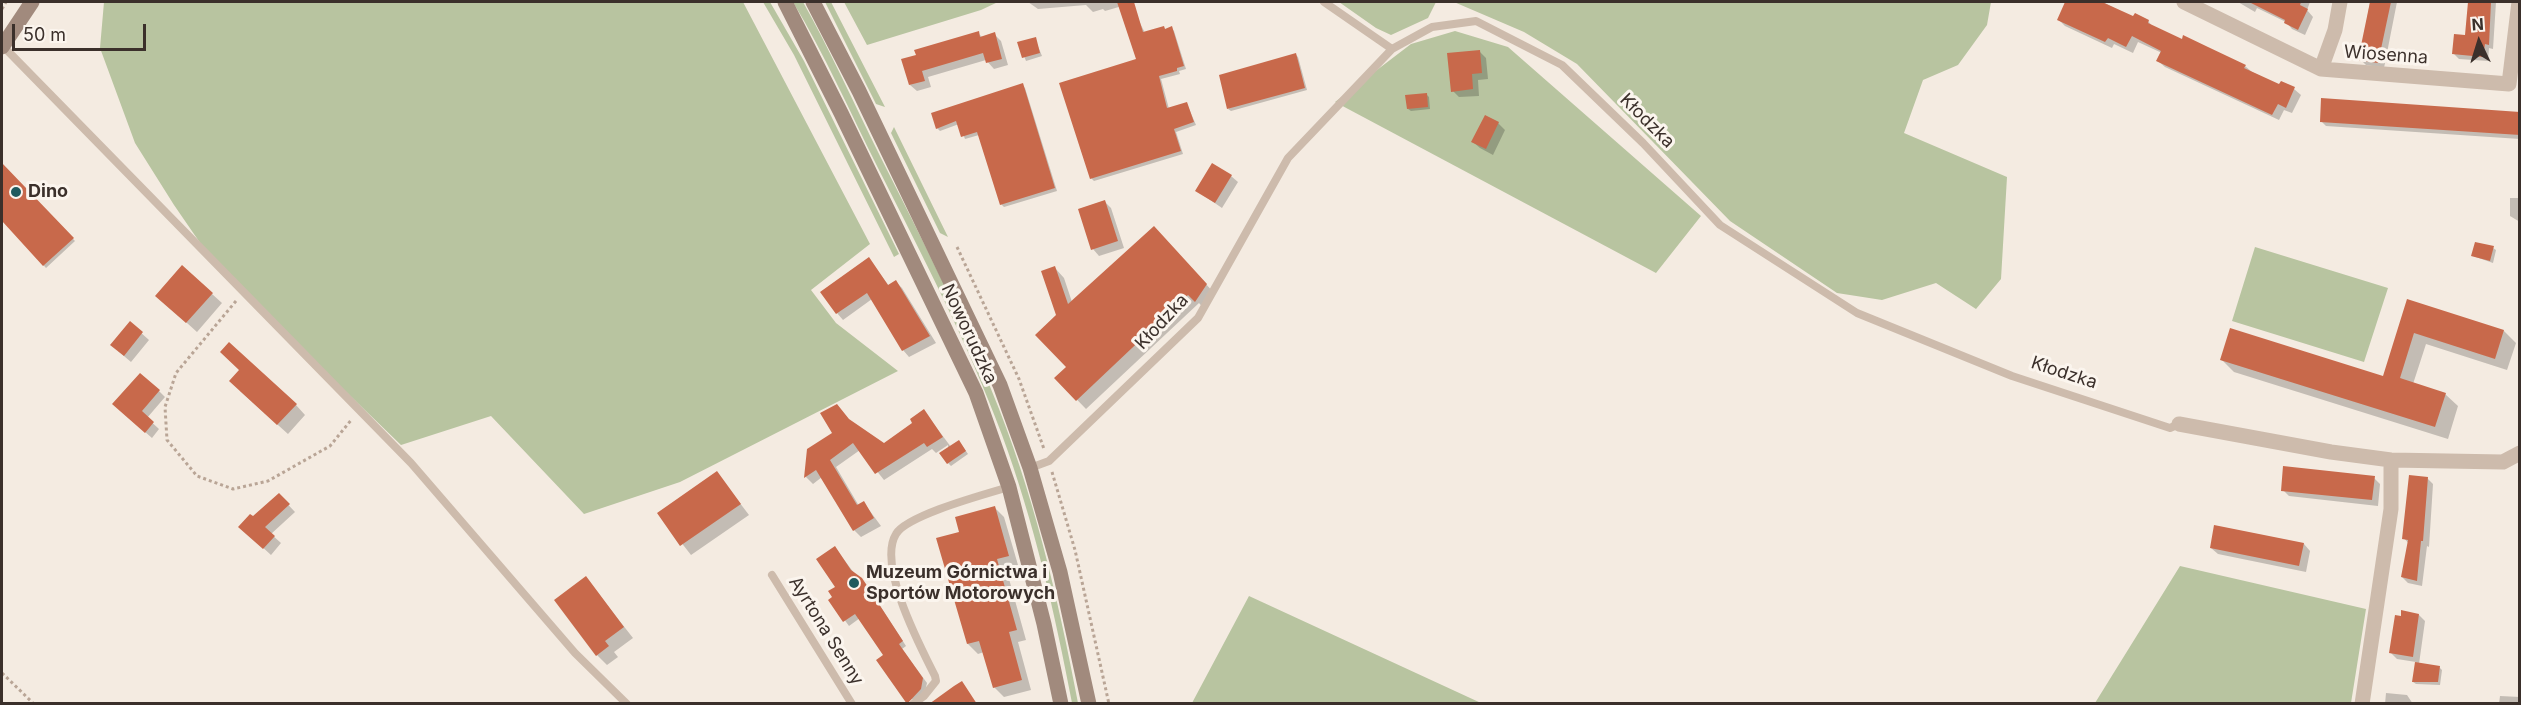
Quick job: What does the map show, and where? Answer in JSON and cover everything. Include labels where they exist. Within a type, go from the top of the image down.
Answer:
[{"type":"main road","points":[[2,46],[32,2]]},
{"type":"main road","name":"Noworudzka","points":[[785,2],[842,113],[976,393],[1009,487],[1044,624],[1061,704]]},
{"type":"main road","name":"Noworudzka","points":[[813,2],[859,91],[1000,385],[1030,468],[1059,572],[1089,704]]},
{"type":"street","name":"Wiosenna","points":[[2184,2],[2321,69],[2515,84],[2519,2]]},
{"type":"street","name":"Wiosenna","points":[[2321,69],[2335,30],[2340,2]]},
{"type":"street","name":"Kłodzka","points":[[2179,424],[2331,452],[2391,460],[2503,462],[2520,453]]},
{"type":"street","points":[[2362,704],[2391,509],[2391,460]]},
{"type":"lane","points":[[1324,2],[1392,49]]},
{"type":"lane","name":"Kłodzka","points":[[1030,468],[1049,461],[1198,318],[1288,158],[1392,49],[1432,27],[1476,21],[1562,65],[1643,143],[1720,225],[1857,313],[2012,376],[2170,428],[2179,424]]},
{"type":"lane","points":[[2,46],[411,464],[575,653],[627,704]]},
{"type":"lane","points":[[913,704],[924,696],[936,681],[896,589],[891,549],[896,533],[917,519],[1009,487]]},
{"type":"lane","name":"Ayrtona Senny","points":[[772,575],[852,704]]},
{"type":"path","points":[[2,9],[6,2]]},
{"type":"path","points":[[243,292],[176,373],[165,407],[167,440],[197,476],[233,489],[267,481],[330,446],[359,410]]},
{"type":"path","points":[[2,673],[34,704]]},
{"type":"green space","points":[[104,2],[743,2],[870,244],[811,290],[836,323],[898,371],[680,482],[584,514],[491,416],[401,445],[216,266],[174,205],[135,143],[100,48]]},
{"type":"green space","points":[[763,2],[770,2],[804,61],[899,254],[894,257],[794,55]]},
{"type":"green space","points":[[793,2],[803,2],[823,40],[979,359],[1006,427],[1032,505],[1053,584],[1078,703],[1072,703],[1034,534],[989,401],[928,266],[827,63]]},
{"type":"green space","points":[[825,2],[831,2],[885,107],[876,104]]},
{"type":"green space","points":[[844,2],[998,2],[981,10],[867,45]]},
{"type":"green space","points":[[1339,2],[1436,2],[1428,18],[1391,35],[1376,28]]},
{"type":"green space","points":[[1454,2],[1991,2],[1987,25],[1958,65],[1923,80],[1904,133],[2007,177],[2001,279],[1976,309],[1936,283],[1882,300],[1837,293],[1730,221],[1577,64],[1524,32]]},
{"type":"green space","points":[[1455,31],[1508,47],[1701,216],[1656,273],[1335,102],[1411,44]]},
{"type":"green space","points":[[894,127],[948,237],[940,233],[891,133]]},
{"type":"green space","points":[[2255,247],[2388,288],[2364,362],[2232,321]]},
{"type":"green space","points":[[2180,566],[2366,609],[2351,703],[2095,703]]},
{"type":"green space","points":[[1249,596],[1481,703],[1192,703]]},
{"type":"building","points":[[1117,2],[1134,2],[1143,32],[1172,26],[1184,66],[1177,68],[1177,71],[1159,76],[1167,108],[1187,102],[1194,122],[1174,129],[1181,151],[1090,179],[1059,83],[1136,59]]},
{"type":"building","points":[[2065,2],[2102,2],[2133,16],[2135,13],[2149,20],[2148,23],[2182,39],[2183,35],[2246,65],[2244,68],[2279,84],[2281,81],[2295,87],[2286,108],[2278,104],[2272,115],[2156,61],[2161,51],[2132,36],[2126,47],[2108,38],[2105,42],[2057,20]]},
{"type":"building","points":[[2249,2],[2301,2],[2300,5],[2308,9],[2298,30],[2284,23],[2285,20]]},
{"type":"building","points":[[2370,2],[2391,2],[2378,63],[2358,60]]},
{"type":"building","points":[[2468,2],[2491,2],[2489,45],[2485,44],[2483,57],[2452,54],[2454,34],[2465,35]]},
{"type":"building","points":[[979,31],[980,37],[995,32],[1002,59],[986,63],[983,53],[922,71],[925,81],[909,85],[901,59],[916,55],[914,50]]},
{"type":"building","points":[[1036,37],[1040,53],[1022,58],[1017,42]]},
{"type":"building","points":[[1480,50],[1482,73],[1472,74],[1473,89],[1451,92],[1447,53]]},
{"type":"building","points":[[1296,53],[1305,88],[1227,109],[1219,75]]},
{"type":"building","points":[[1023,83],[1055,188],[1000,205],[977,132],[961,137],[956,121],[936,129],[931,113]]},
{"type":"building","points":[[1427,93],[1428,107],[1407,109],[1405,95]]},
{"type":"building","points":[[2321,98],[2520,112],[2520,135],[2320,122]]},
{"type":"building","points":[[1485,115],[1499,122],[1486,149],[1471,142]]},
{"type":"building","name":"Dino","points":[[2,163],[74,238],[43,266],[2,221]]},
{"type":"building","points":[[1212,163],[1232,175],[1215,203],[1195,191]]},
{"type":"building","points":[[1105,200],[1118,241],[1091,250],[1078,209]]},
{"type":"building","points":[[1154,226],[1207,284],[1195,302],[1188,295],[1076,401],[1054,378],[1066,367],[1035,335],[1056,315],[1041,271],[1055,266],[1068,304]]},
{"type":"building","points":[[2475,242],[2494,246],[2490,261],[2471,256]]},
{"type":"building","points":[[869,257],[888,285],[896,280],[930,336],[902,351],[867,293],[836,314],[820,292]]},
{"type":"building","points":[[182,265],[213,293],[186,323],[155,296]]},
{"type":"building","points":[[2407,299],[2504,330],[2495,359],[2414,333],[2400,378],[2446,393],[2435,427],[2220,360],[2230,328],[2383,376]]},
{"type":"building","points":[[130,321],[143,332],[124,356],[110,345]]},
{"type":"building","points":[[229,342],[297,404],[277,425],[229,381],[239,370],[220,352]]},
{"type":"building","points":[[140,373],[160,390],[142,411],[154,422],[145,433],[112,404]]},
{"type":"building","points":[[837,404],[849,419],[884,443],[912,423],[910,419],[924,409],[943,437],[927,447],[924,443],[875,474],[853,443],[830,460],[857,505],[864,501],[874,518],[853,531],[816,470],[804,478],[807,449],[832,433],[820,413]]},
{"type":"building","points":[[959,440],[966,451],[947,464],[939,453]]},
{"type":"building","points":[[2283,466],[2375,476],[2372,500],[2281,491]]},
{"type":"building","points":[[717,471],[741,504],[680,546],[657,513]]},
{"type":"building","points":[[2409,475],[2428,477],[2417,581],[2401,577],[2408,540],[2402,539]]},
{"type":"building","points":[[279,493],[290,504],[265,527],[275,536],[263,549],[238,527],[250,514],[253,516]]},
{"type":"building","points":[[995,506],[1009,556],[997,559],[1017,630],[1009,632],[1022,680],[993,688],[979,641],[967,644],[936,538],[959,532],[955,517]]},
{"type":"building","points":[[2214,525],[2304,543],[2299,566],[2210,548]]},
{"type":"building","points":[[835,546],[851,570],[862,578],[903,641],[899,644],[923,678],[921,689],[907,704],[876,660],[883,655],[855,614],[843,622],[828,600],[832,597],[828,591],[835,587],[816,559]]},
{"type":"building","points":[[586,576],[624,627],[605,641],[609,646],[596,656],[554,600]]},
{"type":"building","points":[[2401,610],[2419,614],[2413,657],[2389,653],[2395,615],[2401,616]]},
{"type":"building","points":[[2415,662],[2440,666],[2438,682],[2412,682]]},
{"type":"building","points":[[962,681],[977,704],[929,704],[954,686]]},
{"type":"place","name":"Dino","points":[[16,192]]},
{"type":"place","name":"Muzeum Górnictwa i Sportów Motorowych","points":[[854,583]]}]
